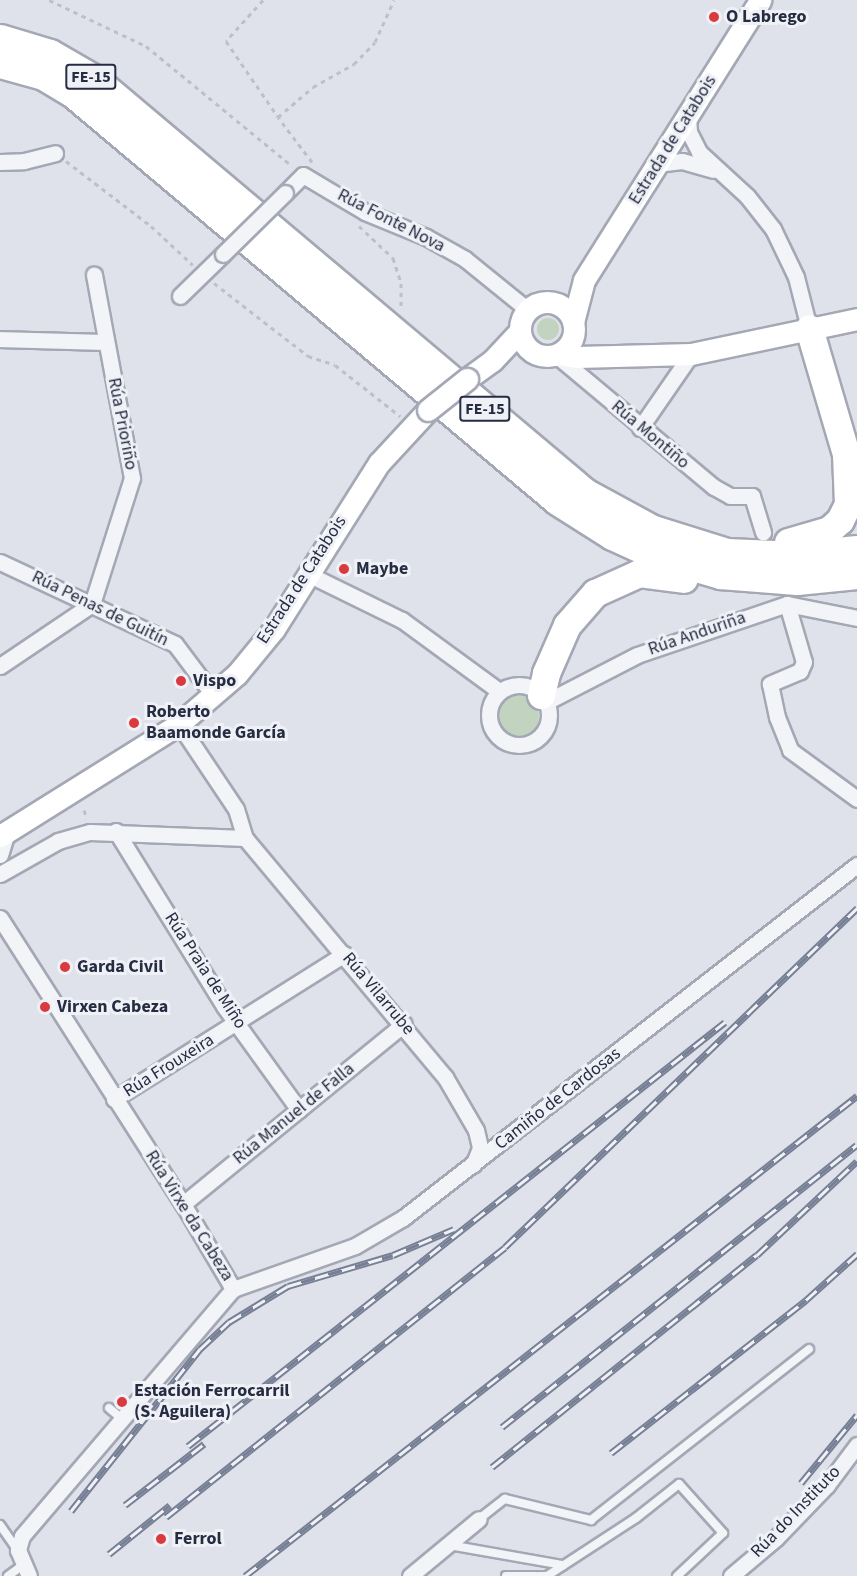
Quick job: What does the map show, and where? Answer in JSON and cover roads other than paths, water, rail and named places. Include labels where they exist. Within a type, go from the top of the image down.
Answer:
[{"type":"highway","name":"FE-15","points":[[0,38],[50,53],[95,79],[585,492],[653,529],[727,552],[797,555],[857,549]]},
{"type":"highway","name":"FE-15","points":[[0,64],[43,76],[73,94],[557,501],[612,536],[658,557],[720,575],[797,581],[857,575]]},
{"type":"highway","points":[[585,492],[690,532],[755,542],[788,542],[812,538],[840,520],[848,504],[852,461],[809,328]]},
{"type":"highway","points":[[544,698],[553,656],[576,609],[615,580],[639,573],[663,574],[712,586],[769,590],[857,583]]},
{"type":"main road","name":"Estrada de Catabois","points":[[573,325],[584,280],[760,0]]},
{"type":"main road","name":"Estrada de Catabois","points":[[548,302],[584,280]]},
{"type":"main road","points":[[600,355],[573,325],[568,311],[548,302],[528,310],[520,331],[530,350],[540,356],[691,354],[857,319]]},
{"type":"main road","points":[[557,354],[570,344],[573,325]]},
{"type":"main road","name":"Estrada de Catabois","points":[[4,834],[178,724],[214,696],[274,629],[379,463],[411,425],[492,361],[520,331]]},
{"type":"main road","name":"Estrada de Catabois","points":[[492,361],[530,350]]},
{"type":"street","points":[[688,117],[693,142],[722,174],[747,196],[773,229],[796,277],[809,328]]},
{"type":"street","points":[[0,162],[24,161],[56,153]]},
{"type":"street","points":[[657,164],[682,161],[722,174]]},
{"type":"street","name":"Rúa Fonte Nova","points":[[180,296],[303,175],[365,212],[426,237],[465,259],[528,310]]},
{"type":"street","name":"Rúa Prioriño","points":[[92,604],[132,478],[94,275]]},
{"type":"street","points":[[0,339],[106,342]]},
{"type":"street","name":"Rúa Montiño","points":[[557,354],[640,428],[714,487],[730,496],[752,496],[763,532]]},
{"type":"street","points":[[640,428],[691,354]]},
{"type":"street","name":"Rúa Penas de Guitín","points":[[0,562],[175,644],[214,696]]},
{"type":"street","points":[[310,575],[402,620],[499,691]]},
{"type":"street","points":[[0,666],[92,604]]},
{"type":"street","points":[[857,618],[787,604],[804,662],[800,671],[770,684],[777,717],[790,750],[857,799]]},
{"type":"street","name":"Rúa Anduriña","points":[[544,698],[637,655],[787,604]]},
{"type":"street","points":[[526,685],[544,698],[549,721],[538,739],[528,744],[507,743],[498,738],[488,720],[489,709],[499,691],[526,685]]},
{"type":"street","name":"Rúa Vilarrube","points":[[178,724],[236,809],[245,838],[404,1024],[445,1077],[476,1130],[480,1148],[473,1165]]},
{"type":"street","points":[[0,874],[58,841],[116,831],[245,838]]},
{"type":"street","name":"Rúa Praia de Miño","points":[[116,831],[239,1022],[299,1110]]},
{"type":"street","points":[[0,855],[4,834]]},
{"type":"street","name":"Camiño de Cardosas","points":[[233,1289],[356,1246],[403,1218],[857,865]]},
{"type":"street","name":"Rúa Virxe da Cabeza","points":[[0,918],[183,1204],[233,1289],[22,1536],[18,1550]]},
{"type":"street","name":"Rúa Frouxeira","points":[[114,1099],[344,954]]},
{"type":"street","name":"Rúa Manuel de Falla","points":[[183,1204],[404,1024]]},
{"type":"street","name":"Rúa do Instituto","points":[[734,1575],[827,1485],[857,1445]]},
{"type":"street","points":[[410,1576],[479,1519]]},
{"type":"street","points":[[18,1550],[26,1571]]},
{"type":"lane","points":[[479,1519],[505,1499],[591,1520],[809,1349]]},
{"type":"lane","points":[[109,1408],[121,1419]]},
{"type":"lane","points":[[506,1576],[537,1576],[563,1565],[679,1484],[723,1533],[677,1576]]},
{"type":"lane","points":[[0,1525],[18,1550]]},
{"type":"lane","points":[[448,1545],[563,1565]]},
{"type":"lane","points":[[8,1576],[26,1571]]},
{"type":"railway","points":[[166,1517],[505,1247],[857,908]]},
{"type":"railway","points":[[188,1446],[725,1022]]},
{"type":"railway","points":[[245,1576],[857,1096]]},
{"type":"railway","points":[[502,1427],[857,1145]]},
{"type":"railway","points":[[492,1467],[757,1255],[857,1161]]},
{"type":"railway","points":[[71,1511],[200,1349],[229,1322],[288,1286],[393,1255],[454,1229]]},
{"type":"railway","points":[[611,1453],[806,1300],[857,1254]]},
{"type":"railway","points":[[801,1483],[857,1415]]},
{"type":"railway","points":[[125,1505],[204,1444]]},
{"type":"railway","points":[[109,1554],[170,1505]]},
{"type":"place","name":"O Labrego","points":[[714,17]]},
{"type":"place","name":"Maybe","points":[[344,569]]},
{"type":"place","name":"Vispo","points":[[181,681]]},
{"type":"place","name":"Roberto Baamonde García","points":[[134,723]]},
{"type":"place","name":"Garda Civil","points":[[65,967]]},
{"type":"place","name":"Virxen Cabeza","points":[[45,1007]]},
{"type":"place","name":"Estación Ferrocarril (S. Aguilera)","points":[[122,1402]]},
{"type":"place","name":"Ferrol","points":[[161,1539]]}]
